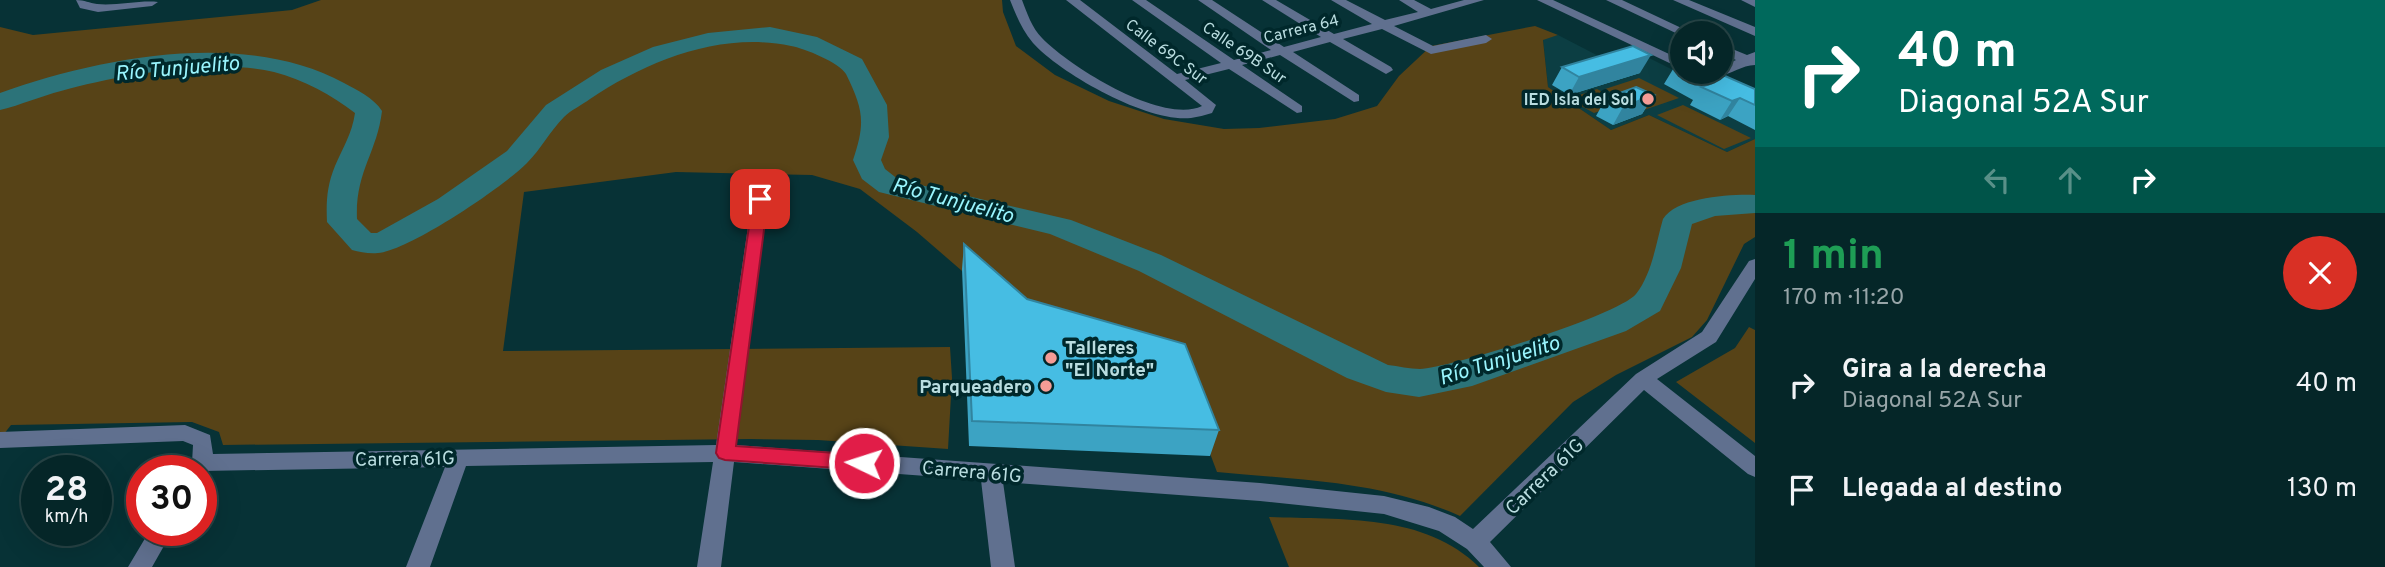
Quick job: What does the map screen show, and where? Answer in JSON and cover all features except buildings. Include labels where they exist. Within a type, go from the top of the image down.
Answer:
[{"type":"street","points":[[82,0],[84,5],[98,8],[152,2]]},
{"type":"street","name":"Calle 69C Sur","points":[[1016,0],[1026,26],[1054,57],[1118,94],[1172,114],[1201,114],[1207,110],[1209,105],[1072,0]]},
{"type":"street","name":"Calle 69B Sur","points":[[1138,0],[1297,109]]},
{"type":"street","points":[[1204,0],[1354,97]]},
{"type":"street","points":[[1268,0],[1386,70]]},
{"type":"street","points":[[1337,0],[1424,48],[1435,50],[1486,39]]},
{"type":"street","points":[[1405,0],[1430,13]]},
{"type":"street","name":"Carrera 64","points":[[1174,79],[1475,0]]},
{"type":"street","points":[[1543,0],[1670,59]]},
{"type":"street","points":[[1612,0],[1670,26]]},
{"type":"street","points":[[1679,0],[1755,32]]},
{"type":"street","points":[[1747,0],[1755,3]]},
{"type":"street","points":[[1733,53],[1752,60]]},
{"type":"street","points":[[1733,69],[1752,60]]},
{"type":"street","points":[[709,567],[760,199]]},
{"type":"street","name":"Carrera 61G","points":[[217,466],[459,457],[725,453],[1260,492],[1384,505],[1447,524],[1475,542],[1643,379],[1709,337],[1755,265]]},
{"type":"street","points":[[1643,379],[1755,468]]},
{"type":"street","name":"Carrera 61G","points":[[0,440],[184,433],[202,441],[201,455]]},
{"type":"street","points":[[418,567],[459,457]]},
{"type":"street","points":[[991,473],[1003,567]]},
{"type":"street","points":[[1475,542],[1499,567]]},
{"type":"street","points":[[140,567],[152,546]]},
{"type":"shaded area","points":[[321,0],[1002,0],[1003,12],[1016,46],[1055,75],[1109,101],[1164,119],[1224,129],[1259,128],[1335,119],[1377,106],[1399,76],[1431,46],[1535,26],[1558,35],[1543,40],[1548,87],[1611,130],[1649,115],[1727,152],[1755,139],[1755,237],[1744,244],[1707,320],[1692,337],[1616,375],[1573,402],[1460,516],[1431,504],[1371,489],[1310,480],[1217,472],[1178,369],[991,296],[917,232],[860,189],[812,175],[676,172],[524,192],[503,351],[950,347],[952,378],[948,449],[818,440],[750,439],[223,445],[219,432],[192,422],[11,425],[0,439],[0,27],[33,35],[292,10]]},
{"type":"shaded area","name":"IED Isla del Sol","points":[[1558,35],[1614,64],[1645,56],[1670,68],[1670,84],[1701,84],[1755,111],[1755,139],[1727,152],[1649,115],[1611,130],[1548,87],[1543,39]]},
{"type":"shaded area","points":[[1639,78],[1679,98],[1644,110],[1605,89]]},
{"type":"shaded area","points":[[1597,89],[1623,103],[1594,113],[1568,99]]},
{"type":"shaded area","points":[[1683,105],[1751,138],[1724,149],[1657,115]]},
{"type":"shaded area","points":[[1749,327],[1755,330],[1755,443],[1676,382],[1735,348]]},
{"type":"shaded area","points":[[1269,517],[1352,520],[1408,528],[1457,549],[1479,567],[1289,567]]},
{"type":"waterway","name":"Río Tunjuelito","points":[[0,102],[89,76],[187,62],[247,61],[296,71],[343,92],[369,111],[366,133],[349,167],[341,197],[342,222],[363,243],[379,243],[394,238],[449,206],[517,157],[555,111],[610,75],[662,52],[716,38],[770,34],[808,42],[853,64],[874,105],[875,137],[867,160],[872,173],[889,186],[1060,227],[1150,263],[1360,369],[1386,378],[1419,383],[1459,376],[1614,322],[1648,303],[1665,268],[1678,219],[1715,206],[1755,204]]},
{"type":"place","name":"IED Isla del Sol","points":[[1648,99]]},
{"type":"place","name":"Talleres \"El Norte\"","points":[[1051,358]]},
{"type":"place","name":"Parqueadero","points":[[1046,386]]},
{"type":"route","points":[[760,199],[725,453],[864,463]]}]
